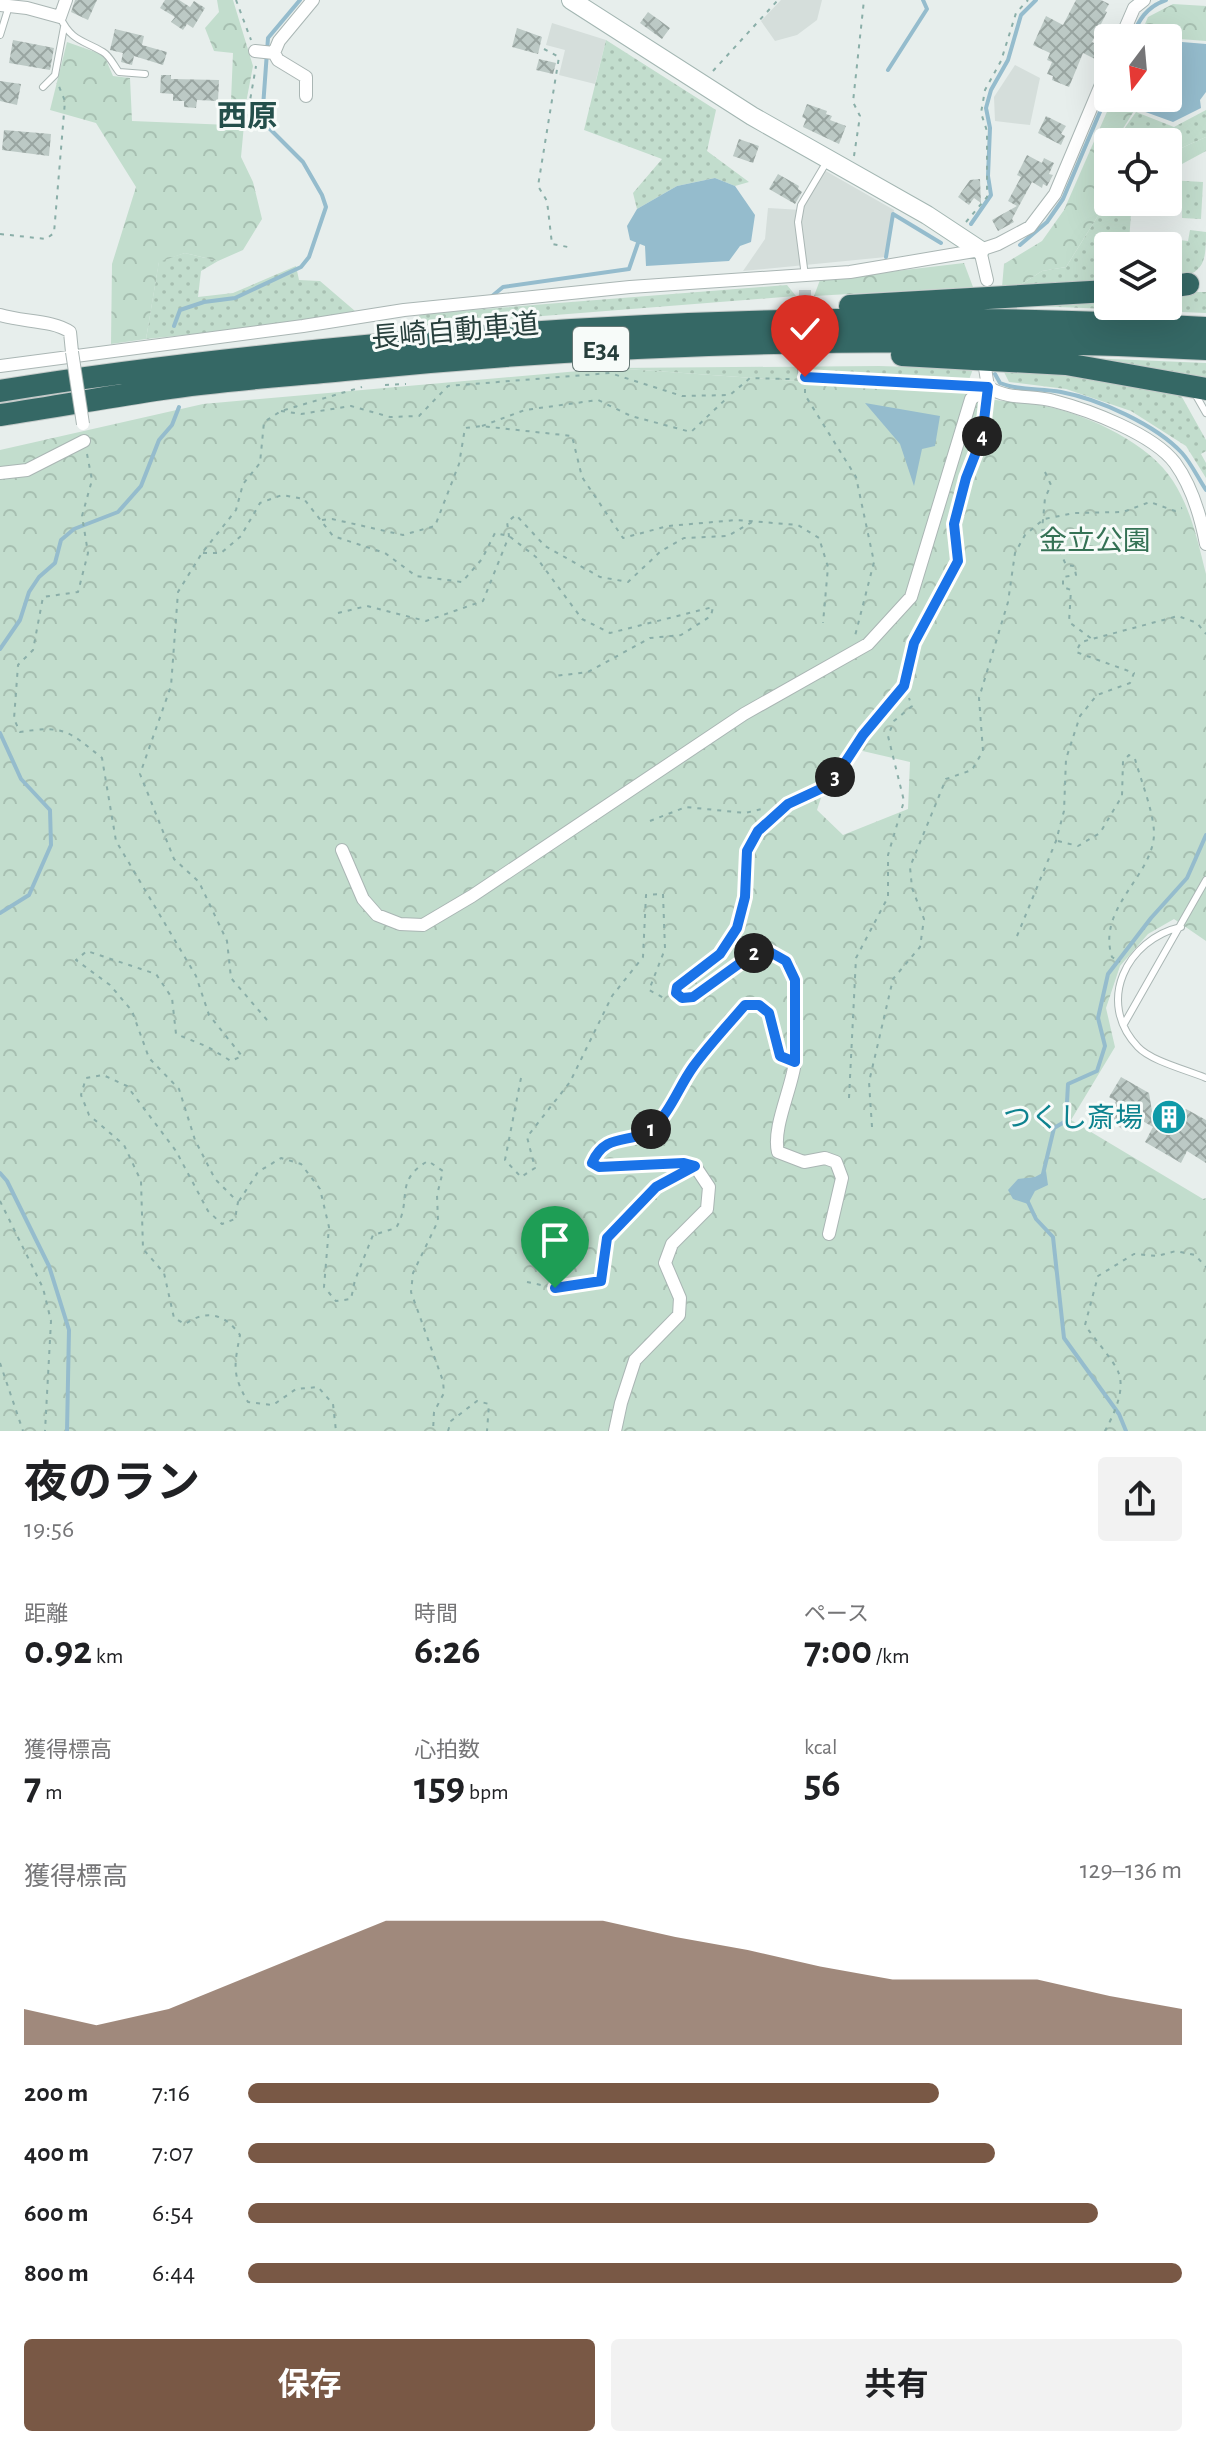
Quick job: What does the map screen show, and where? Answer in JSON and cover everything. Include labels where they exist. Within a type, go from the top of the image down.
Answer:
[{"type":"highway","points":[[542,330],[627,321],[1094,292]]},
{"type":"highway","name":"長崎自動車道","points":[[0,391],[264,355],[542,330],[803,319],[1034,320],[1206,328]]},
{"type":"highway","name":"長崎自動車道","points":[[0,415],[164,388],[456,358],[710,343],[909,341],[1206,349]]},
{"type":"highway","points":[[710,343],[1066,364],[1198,387]]},
{"type":"street","points":[[4,6],[27,8],[62,22],[66,0]]},
{"type":"street","points":[[306,96],[306,77],[263,52],[279,41],[313,0]]},
{"type":"street","points":[[571,0],[701,84],[956,233],[980,250],[987,280]]},
{"type":"street","points":[[1127,24],[1134,8],[1144,0]]},
{"type":"street","points":[[0,366],[404,310],[630,287],[805,283],[850,272],[980,250],[1016,236],[1030,227],[1045,209],[1055,194],[1094,101]]},
{"type":"street","points":[[0,315],[20,322],[60,325],[70,332],[83,424]]},
{"type":"street","points":[[829,1234],[842,1178],[836,1162],[825,1158],[804,1162],[778,1152],[775,1140],[793,1081],[795,1062],[795,980],[786,961],[770,952],[754,953],[693,997],[682,998],[676,993],[677,987],[720,954],[737,928],[745,897],[747,851],[758,831],[788,804],[831,784],[863,735],[904,686],[914,643],[958,561],[954,524],[966,478],[982,437],[988,387],[985,368]]},
{"type":"street","points":[[804,373],[988,387],[997,393],[1052,400],[1102,417],[1142,437],[1174,462],[1194,502],[1206,544]]},
{"type":"street","points":[[342,850],[363,899],[377,915],[400,924],[423,925],[472,896],[744,714],[868,644],[911,597],[971,399],[988,387]]},
{"type":"street","points":[[0,473],[27,470],[84,441]]},
{"type":"street","points":[[615,1431],[635,1360],[679,1315],[680,1298],[665,1263],[672,1244],[707,1209],[709,1187],[695,1166],[684,1163],[599,1167],[592,1163],[597,1150],[610,1141],[638,1137],[656,1126],[693,1066],[745,1005],[759,1005],[769,1013],[780,1056],[795,1062]]},
{"type":"lane","points":[[0,35],[4,6]]},
{"type":"lane","points":[[62,22],[77,41],[107,54],[119,72],[145,74]]},
{"type":"lane","points":[[43,87],[55,75],[62,22]]},
{"type":"lane","points":[[805,283],[798,222],[801,205],[828,160]]},
{"type":"lane","points":[[1198,387],[1206,413]]},
{"type":"lane","points":[[1124,1024],[1206,880]]},
{"type":"lane","points":[[1181,927],[1166,930],[1151,939],[1125,970],[1118,987],[1116,1006],[1135,1045],[1144,1052],[1206,1078]]},
{"type":"path","points":[[701,84],[778,0]]},
{"type":"path","points":[[851,173],[860,116],[853,102],[864,0]]},
{"type":"path","points":[[956,233],[987,197],[987,131],[981,113],[985,90],[1001,61],[1016,13],[1028,0]]},
{"type":"path","points":[[544,49],[559,57],[538,186],[547,201],[552,244],[568,247]]},
{"type":"path","points":[[0,234],[46,239],[54,233],[65,101],[55,75]]},
{"type":"path","points":[[281,411],[301,414],[351,406],[390,417],[419,416],[448,386],[610,373],[682,396],[730,395]]},
{"type":"path","points":[[319,520],[332,519],[403,535],[435,526],[459,464],[465,428],[481,426],[525,410],[598,400],[631,416],[691,432],[750,378],[788,379],[804,373],[805,395],[856,477],[874,562],[850,654]]},
{"type":"path","points":[[379,385],[405,384],[412,377]]},
{"type":"path","points":[[267,1020],[231,978],[227,941],[199,882],[174,859],[140,774],[171,686],[178,592],[202,553],[236,510],[243,484],[260,463],[264,422],[281,411],[366,386]]},
{"type":"path","points":[[481,426],[572,436],[582,477],[623,538],[668,526],[737,520],[798,525],[819,538],[828,567],[823,623]]},
{"type":"path","points":[[84,441],[92,480],[82,516],[88,553],[78,592],[43,597],[33,650],[18,665],[14,719],[20,732],[47,727],[70,732],[102,758],[116,841],[196,976],[209,1015],[242,1056],[231,1061],[208,1047],[176,1034],[172,998],[156,974],[87,951],[76,960],[110,985],[132,1011],[149,1058],[179,1089],[195,1140],[215,1179],[238,1202]]},
{"type":"path","points":[[1045,472],[1051,485],[1045,498],[1042,530],[1052,529],[1056,534],[1046,542],[1050,549],[1058,547],[1066,565],[1074,566],[1076,575],[1063,577],[1063,587],[1071,590],[1069,622],[1092,639]]},
{"type":"path","points":[[202,553],[221,553],[241,536],[260,503],[282,495],[304,499],[333,536],[385,553],[416,576],[462,582],[482,559],[495,533],[509,536],[536,557],[582,619],[610,633],[713,607],[711,616],[681,635],[650,638],[588,672],[555,676]]},
{"type":"path","points":[[872,1127],[869,1082],[893,979],[920,947],[924,919],[912,888],[910,867],[946,779],[972,770],[983,751],[979,698],[1008,602],[1015,553],[1025,535],[1044,519],[1074,513],[1123,512],[1150,502],[1175,511],[1194,502]]},
{"type":"path","points":[[338,613],[367,606],[426,621],[483,601],[509,536],[507,522],[516,515],[545,546],[600,577],[628,582],[661,551],[684,538],[728,536],[753,521]]},
{"type":"path","points":[[1017,936],[1056,841],[1064,811],[1066,759],[1080,716],[1097,695],[1130,683],[1134,673],[1076,652],[1081,642],[1178,616],[1197,623],[1206,634]]},
{"type":"path","points":[[849,1098],[856,958],[888,897],[888,855],[904,801],[888,736],[894,721],[912,706],[904,686]]},
{"type":"path","points":[[1056,841],[1078,846],[1100,833],[1122,796],[1123,761],[1129,755],[1135,759],[1154,833],[1148,855],[1113,917],[1107,943],[1112,957],[1122,964]]},
{"type":"path","points":[[650,821],[686,807],[745,813],[788,804]]},
{"type":"path","points":[[521,1078],[505,1160],[521,1177],[535,1168],[527,1137],[570,1082],[612,996],[643,957],[646,895],[663,894],[665,949],[649,990],[664,998],[676,993]]},
{"type":"path","points":[[336,1431],[333,1404],[318,1387],[296,1389],[273,1405],[248,1402],[235,1381],[234,1362],[240,1335],[232,1325],[209,1314],[198,1315],[185,1324],[174,1318],[164,1273],[143,1249],[141,1181],[124,1145],[89,1115],[81,1095],[86,1078],[103,1075],[127,1086],[176,1151],[208,1211],[222,1224],[235,1219],[238,1202],[258,1172],[281,1158],[301,1164],[320,1189],[329,1227],[324,1287],[336,1301],[351,1299],[373,1235],[396,1228],[404,1215],[403,1194],[413,1170],[428,1161],[443,1171],[437,1195],[438,1221],[413,1273],[411,1292],[443,1381],[444,1393],[434,1412],[433,1431]]},
{"type":"path","points":[[527,1282],[555,1288],[601,1281],[607,1238],[656,1187],[695,1166]]},
{"type":"path","points":[[0,1201],[43,1288],[51,1321],[45,1431]]},
{"type":"path","points":[[1105,1431],[1118,1398],[1119,1374],[1085,1325],[1098,1276],[1134,1254],[1157,1256],[1176,1251],[1195,1255],[1206,1267]]},
{"type":"path","points":[[0,1363],[23,1431]]},
{"type":"path","points":[[448,1431],[451,1421],[477,1401],[489,1404],[487,1431]]},
{"type":"shaded area","points":[[781,0],[822,0],[817,20],[797,35],[775,41],[761,21]]},
{"type":"shaded area","points":[[552,23],[606,40],[595,84],[559,75],[565,50],[546,45]]},
{"type":"shaded area","points":[[1015,65],[1040,78],[1030,125],[995,121],[994,97]]},
{"type":"shaded area","points":[[824,170],[894,210],[886,257],[743,271],[765,239],[768,208],[802,210]]},
{"type":"green space","points":[[217,0],[233,0],[253,66],[241,157],[253,182],[262,219],[243,250],[218,261],[185,253],[159,262],[146,339],[111,344],[112,264],[136,187],[96,123],[50,110],[67,42],[104,55],[113,76],[130,78],[132,121],[230,125],[233,53],[214,51],[205,28],[219,12]]},
{"type":"green space","points":[[1173,4],[1206,6],[1206,41],[1182,39],[1182,24],[1145,24],[1148,17]]},
{"type":"green space","points":[[606,40],[716,110],[707,151],[749,182],[735,186],[715,178],[677,186],[637,209],[633,193],[662,159],[584,130]]},
{"type":"green space","points":[[1206,110],[1206,137],[1182,148],[1182,128],[1125,128],[1136,112],[1174,127]]},
{"type":"green space","points":[[1107,112],[1133,112],[1123,128],[1100,128]]},
{"type":"green space","points":[[1206,137],[1206,151],[1182,164],[1182,148]]},
{"type":"green space","points":[[1094,141],[1094,216],[1098,216],[1066,267],[1042,271],[1019,286],[1002,287],[1004,264],[1042,241],[1064,210]]},
{"type":"green space","points":[[1182,181],[1203,182],[1201,219],[1182,216]]},
{"type":"green space","points":[[1098,216],[1131,216],[1130,232],[1094,232],[1094,284],[1019,286],[1042,271],[1066,267]]},
{"type":"green space","points":[[1190,230],[1206,232],[1203,261],[1195,271],[1182,278],[1182,240],[1188,241]]},
{"type":"green space","points":[[185,253],[218,261],[201,271],[198,297],[233,293],[296,266],[299,280],[320,281],[355,311],[262,327],[146,339],[159,261]]},
{"type":"green space","points":[[964,263],[973,287],[814,296],[820,280]]},
{"type":"green space","points":[[787,285],[796,296],[415,326],[420,314]]},
{"type":"green space","points":[[1182,292],[1206,292],[1206,313],[1182,312]]},
{"type":"green space","points":[[1094,298],[1094,308],[1008,305]]},
{"type":"green space","points":[[1064,357],[1206,363],[1206,379]]},
{"type":"green space","points":[[879,366],[973,369],[964,393],[613,368]]},
{"type":"green space","name":"金立公園","points":[[613,368],[964,393],[1038,405],[1082,417],[1118,434],[1150,455],[1163,468],[1185,503],[1206,574],[1206,941],[1174,919],[1148,934],[1120,966],[1106,1008],[1115,1047],[1071,1120],[1206,1198],[1206,1431],[0,1431],[0,450],[203,404]],"holes":[[[854,749],[910,762],[908,809],[843,835],[817,810],[830,770]]]},
{"type":"green space","points":[[1002,368],[1178,390],[1206,440],[1206,451],[1201,454],[1206,463],[1206,478],[1186,446],[1131,411],[1066,389],[1009,382]]},
{"type":"water","points":[[1182,42],[1206,44],[1206,92],[1200,100],[1201,108],[1173,122],[1146,112],[1182,112]]},
{"type":"water","points":[[715,178],[735,186],[755,215],[751,242],[740,246],[729,261],[646,266],[645,246],[630,240],[627,226],[637,209],[677,186]]},
{"type":"water","points":[[865,403],[940,416],[935,446],[922,449],[914,486],[900,444]]},
{"type":"water","points":[[1046,1171],[1048,1185],[1035,1191],[1028,1204],[1013,1199],[1008,1190],[1018,1179],[1035,1177]]},
{"type":"building","points":[[75,0],[97,0],[88,20],[71,12]]},
{"type":"building","points":[[165,0],[179,0],[190,7],[194,1],[205,8],[193,28],[187,24],[183,30],[171,22],[175,17],[160,8]]},
{"type":"building","points":[[1076,0],[1101,0],[1109,4],[1101,24],[1094,24],[1094,58],[1083,53],[1069,87],[1052,80],[1053,76],[1047,74],[1052,62],[1047,60],[1050,53],[1033,45],[1046,16],[1063,25]]},
{"type":"building","points":[[648,12],[670,28],[662,39],[640,23]]},
{"type":"building","points":[[517,28],[542,37],[538,54],[512,47]]},
{"type":"building","points":[[115,29],[144,36],[142,45],[167,52],[163,65],[134,56],[132,65],[121,62],[123,53],[110,50]]},
{"type":"building","points":[[13,40],[54,48],[50,70],[9,63]]},
{"type":"building","points":[[539,59],[556,63],[553,74],[536,70]]},
{"type":"building","points":[[161,75],[171,75],[171,79],[219,80],[218,101],[197,100],[196,108],[184,107],[184,101],[173,101],[173,94],[160,93]]},
{"type":"building","points":[[0,81],[21,84],[17,105],[0,101]]},
{"type":"building","points":[[807,104],[827,111],[826,114],[832,116],[830,120],[846,126],[839,144],[803,127],[806,119],[802,117]]},
{"type":"building","points":[[1046,116],[1066,126],[1061,134],[1065,136],[1061,145],[1038,133]]},
{"type":"building","points":[[4,130],[51,134],[49,156],[2,150]]},
{"type":"building","points":[[739,139],[759,146],[753,163],[733,156]]},
{"type":"building","points":[[1027,155],[1042,163],[1044,158],[1054,163],[1049,174],[1053,175],[1047,186],[1043,184],[1042,188],[1032,182],[1012,219],[1014,222],[998,231],[992,220],[1017,206],[1008,201],[1021,177],[1017,175]]},
{"type":"building","points":[[778,174],[799,186],[802,192],[795,204],[769,189]]},
{"type":"building","points":[[980,179],[981,203],[974,198],[969,205],[958,197],[970,180]]},
{"type":"building","name":"つくし斎場","points":[[1121,1077],[1149,1093],[1152,1111],[1160,1116],[1186,1109],[1206,1120],[1206,1163],[1187,1151],[1181,1163],[1145,1142],[1153,1127],[1134,1116],[1126,1131],[1105,1119],[1116,1101],[1109,1097]]},
{"type":"waterway","points":[[174,326],[180,310],[204,302],[235,298],[301,267],[309,257],[326,207],[322,195],[303,162],[262,121],[268,38],[300,0]]},
{"type":"waterway","points":[[888,70],[927,9],[923,0]]},
{"type":"waterway","points":[[971,224],[991,195],[988,176],[990,128],[986,108],[991,90],[1008,60],[1021,15],[1036,0]]},
{"type":"waterway","points":[[1138,24],[1153,6],[1166,0]]},
{"type":"waterway","points":[[1020,245],[1047,222],[1063,199],[1100,112]]},
{"type":"waterway","points":[[886,257],[893,214],[941,243]]},
{"type":"waterway","points":[[491,297],[503,287],[629,269],[638,243]]},
{"type":"waterway","points":[[995,374],[1000,383],[1008,386],[1076,395],[1142,423],[1182,453],[1206,490]]},
{"type":"waterway","points":[[0,649],[20,620],[29,592],[39,577],[55,563],[61,540],[74,529],[118,512],[141,486],[159,440],[172,425],[179,407]]},
{"type":"waterway","points":[[0,733],[21,779],[50,810],[51,845],[29,895],[0,913]]},
{"type":"waterway","points":[[1043,1174],[1054,1128],[1066,1121],[1068,1084],[1097,1071],[1105,1046],[1098,1018],[1108,974],[1187,878],[1206,835]]},
{"type":"waterway","points":[[0,1173],[7,1181],[49,1266],[69,1330],[67,1431]]},
{"type":"waterway","points":[[1028,1202],[1036,1219],[1053,1237],[1064,1338],[1119,1414],[1126,1431]]},
{"type":"tunnel","points":[[804,368],[805,290]]},
{"type":"place","name":"つくし斎場","points":[[1169,1117]]},
{"type":"district","name":"西原","points":[[247,116]]},
{"type":"route","points":[[555,1288],[601,1281],[607,1238],[656,1187],[695,1166],[684,1163],[599,1167],[592,1163],[597,1150],[610,1141],[638,1137],[656,1126],[693,1066],[745,1005],[759,1005],[769,1013],[780,1056],[795,1062],[795,980],[786,961],[770,952],[754,953],[693,997],[682,998],[676,993],[677,987],[720,954],[737,928],[745,897],[747,851],[758,831],[788,804],[831,784],[863,735],[904,686],[914,643],[958,561],[954,524],[966,478],[982,437],[988,387],[805,377]]}]
